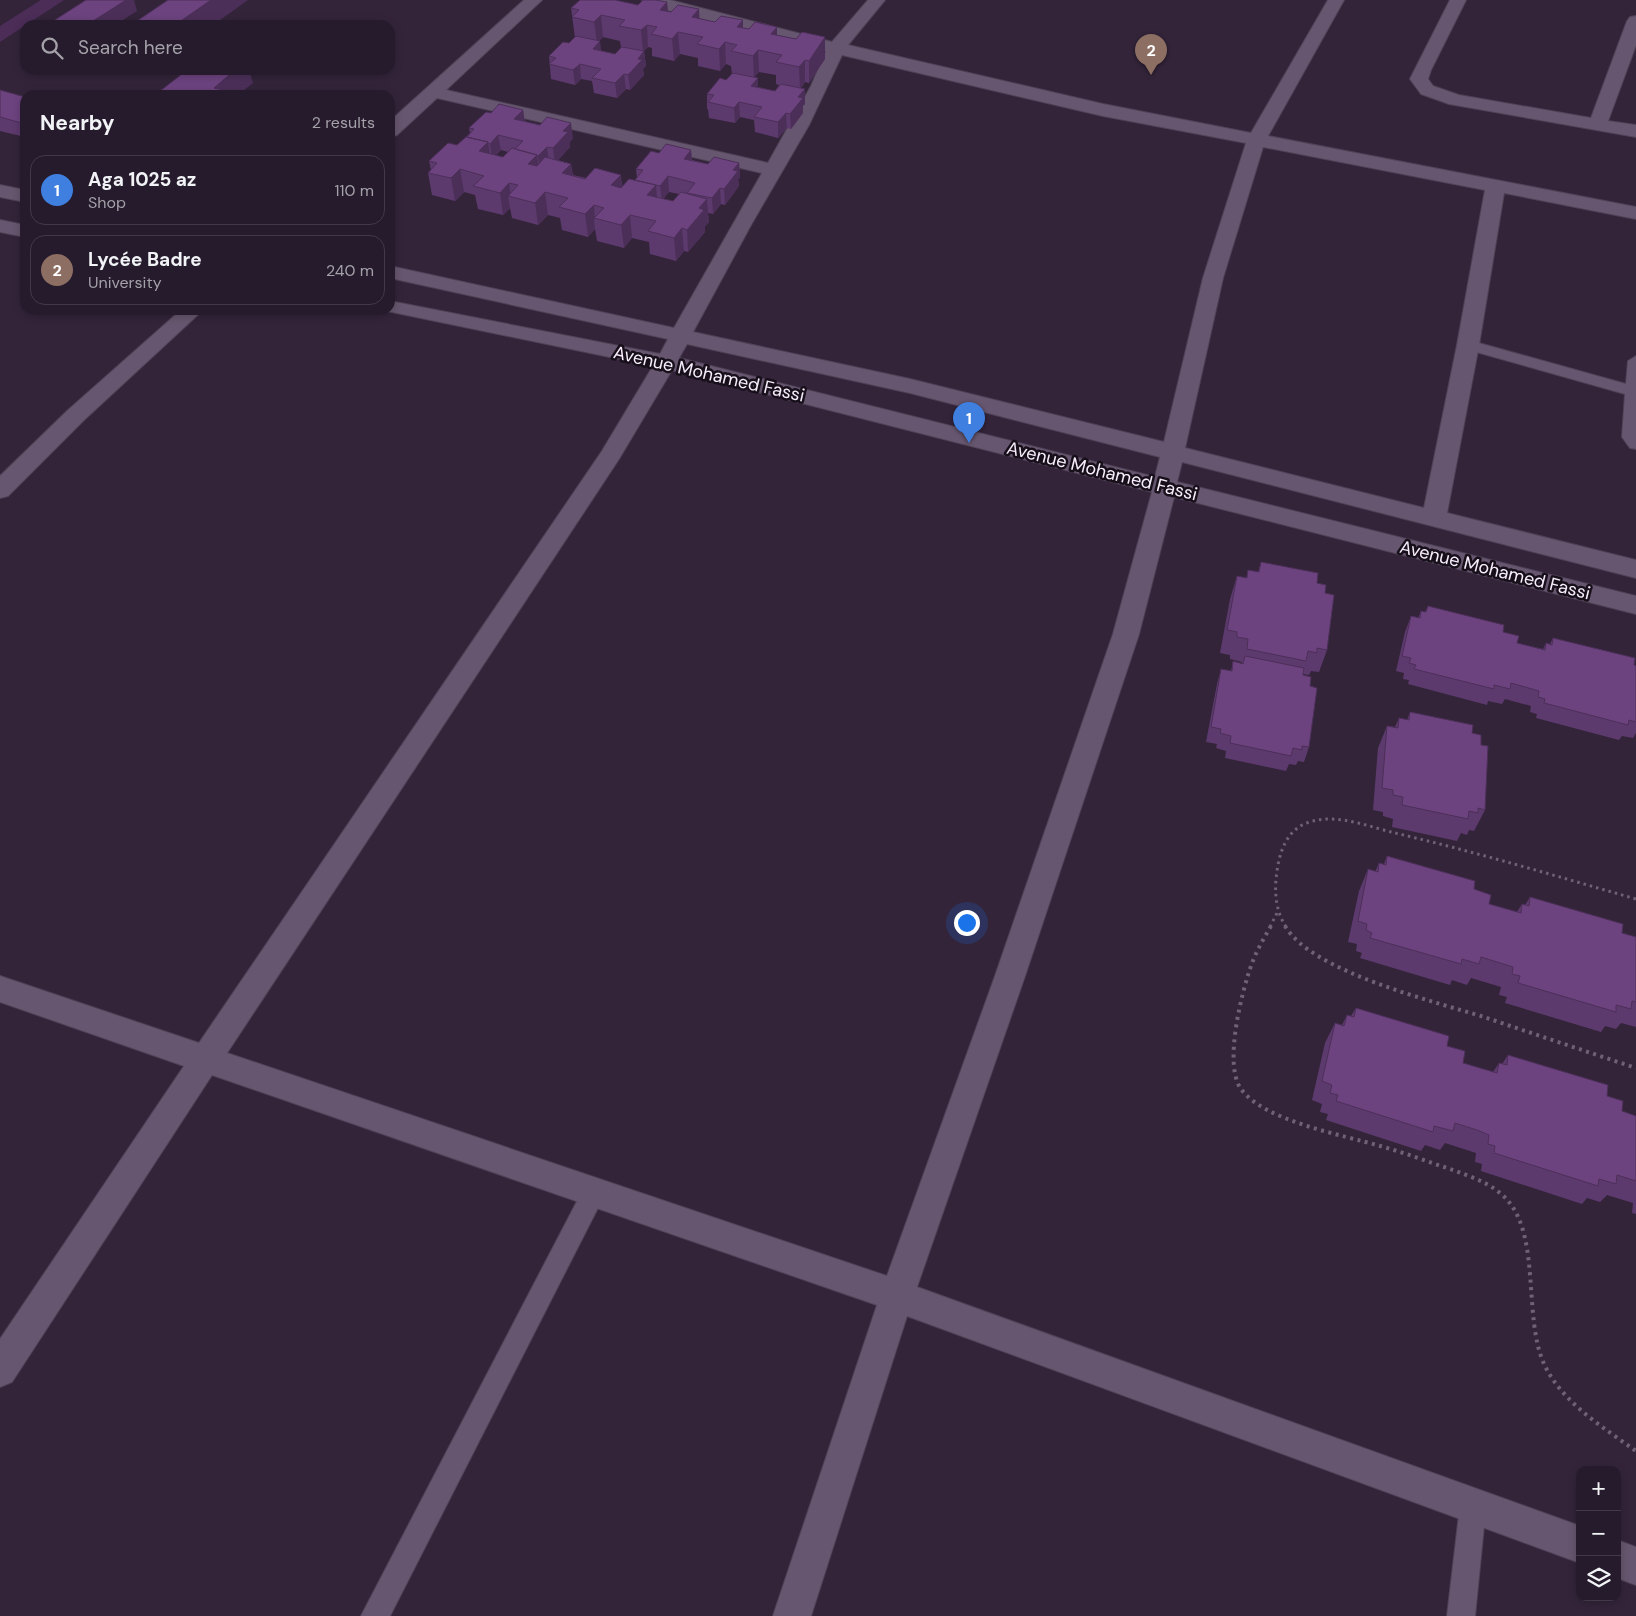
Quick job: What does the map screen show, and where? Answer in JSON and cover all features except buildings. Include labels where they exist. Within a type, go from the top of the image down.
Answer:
[{"type":"street","points":[[395,126],[534,0]]},
{"type":"street","points":[[650,0],[836,48],[1103,110],[1636,213]]},
{"type":"street","points":[[0,1370],[204,1060],[612,454],[682,334],[820,86],[836,48],[877,0]]},
{"type":"street","points":[[792,1616],[897,1296],[1010,976],[1126,634],[1151,546],[1212,278],[1256,140],[1336,0]]},
{"type":"street","points":[[1458,0],[1422,70],[1420,78],[1427,90],[1455,100],[1636,132]]},
{"type":"street","points":[[1598,124],[1636,21]]},
{"type":"street","points":[[433,92],[773,170]]},
{"type":"street","points":[[1434,519],[1468,345],[1495,187]]},
{"type":"street","points":[[0,191],[20,195]]},
{"type":"street","points":[[0,226],[20,230]]},
{"type":"street","name":"Avenue Mohamed Fassi","points":[[395,273],[682,334],[910,386],[1636,569]]},
{"type":"street","name":"Avenue Mohamed Fassi","points":[[395,308],[666,362],[1636,605]]},
{"type":"street","points":[[0,490],[75,416],[187,315]]},
{"type":"street","points":[[0,989],[897,1296],[1576,1544]]},
{"type":"street","points":[[1621,1560],[1636,1566]]},
{"type":"lane","points":[[1468,345],[1633,391]]},
{"type":"lane","points":[[1636,361],[1630,437],[1636,444]]},
{"type":"lane","points":[[375,1616],[594,1192]]},
{"type":"lane","points":[[1461,1616],[1473,1506]]},
{"type":"path","points":[[1636,899],[1458,848],[1344,822],[1314,820],[1301,826],[1288,837],[1280,861],[1275,890],[1277,913],[1252,964],[1240,1006],[1234,1053],[1235,1078],[1241,1089],[1262,1104],[1291,1120],[1456,1171],[1480,1181],[1506,1197],[1519,1216],[1525,1248],[1533,1326],[1544,1365],[1561,1392],[1596,1422],[1636,1451]]},
{"type":"path","points":[[1277,913],[1305,948],[1335,965],[1377,982],[1636,1068]]},
{"type":"shaded area","points":[[41,0],[64,0],[34,20],[20,20],[20,29],[0,42],[0,26]]},
{"type":"place","name":"Lycée Badre","points":[[1151,75]]},
{"type":"place","name":"Aga 1025 az","points":[[969,443]]}]
